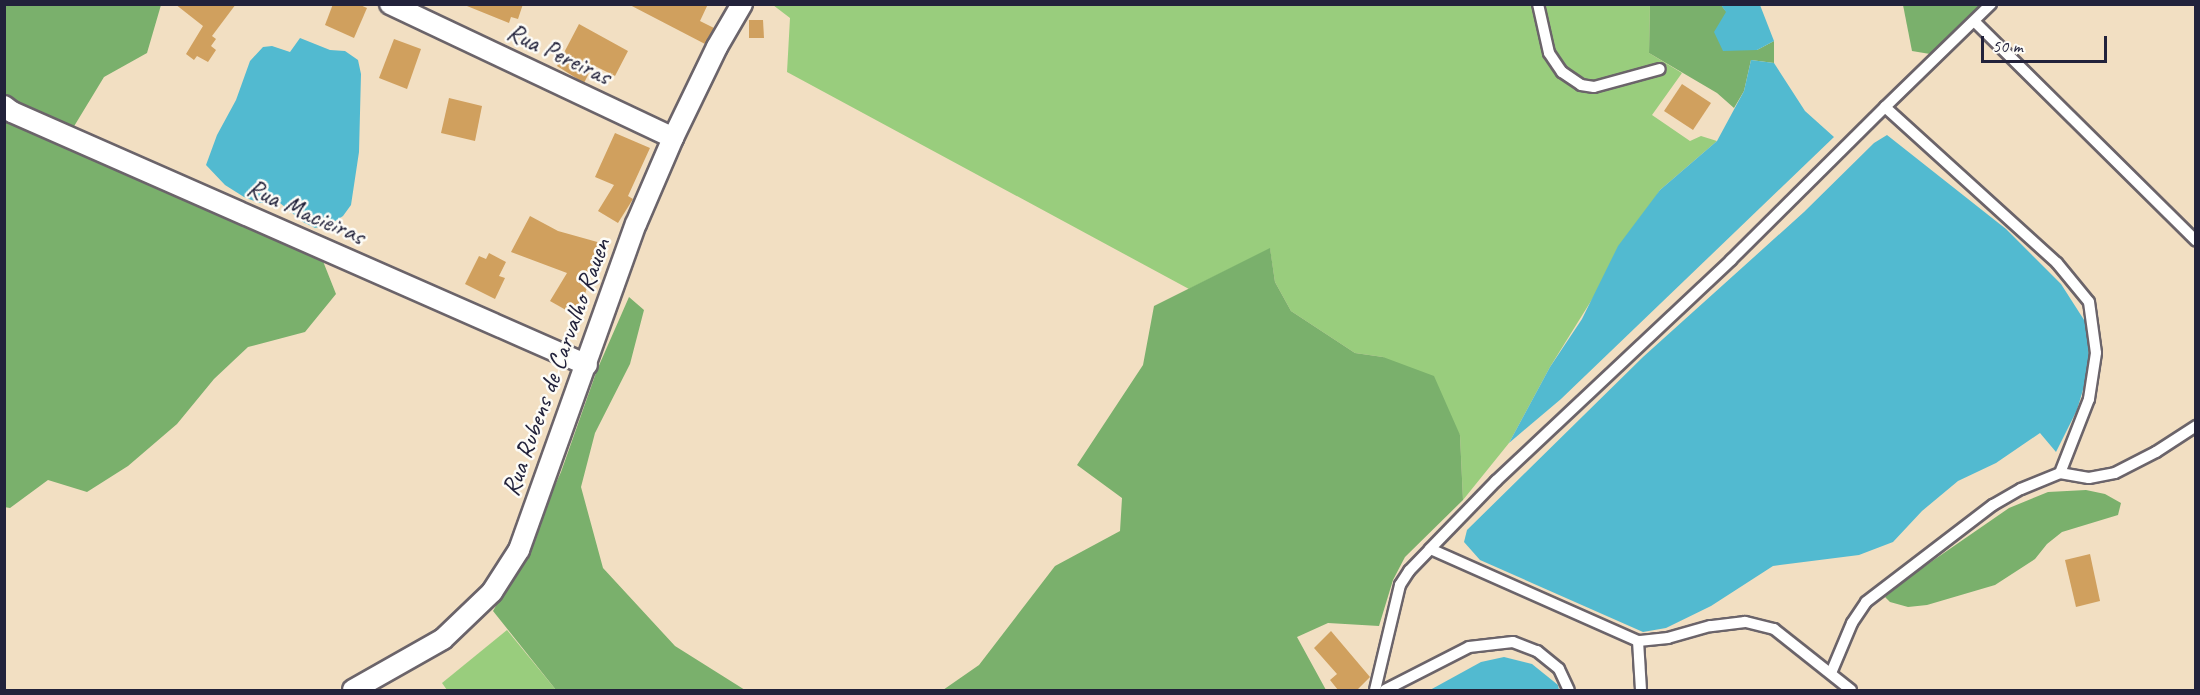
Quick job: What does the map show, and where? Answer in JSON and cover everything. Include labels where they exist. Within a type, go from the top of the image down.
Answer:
[{"type":"street","name":"Rua Pereiras","points":[[390,4],[673,138]]},
{"type":"street","name":"Rua Rubens de Carvalho Rauen","points":[[352,690],[443,639],[492,592],[519,550],[587,364],[613,283],[673,138],[717,48],[742,4]]},
{"type":"street","name":"Rua Macieiras","points":[[4,106],[23,117],[587,364]]},
{"type":"lane","points":[[1538,4],[1549,53],[1562,72],[1581,85],[1594,87],[1660,69]]},
{"type":"lane","points":[[1375,690],[1400,585],[1409,571],[1496,482],[1731,260],[1991,4]]},
{"type":"lane","points":[[1975,22],[2196,242]]},
{"type":"lane","points":[[1885,107],[2057,263],[2089,302],[2096,353],[2089,399],[2060,474]]},
{"type":"lane","points":[[1831,673],[1852,622],[1866,602],[1993,505],[2021,489],[2060,474],[2089,478],[2115,473],[2157,452],[2196,426]]},
{"type":"lane","points":[[1430,549],[1638,641],[1745,622],[1774,629],[1851,690]]},
{"type":"lane","points":[[1638,641],[1641,690]]},
{"type":"lane","points":[[1385,690],[1469,647],[1513,642],[1536,651],[1559,669],[1569,690]]},
{"type":"green space","points":[[1903,4],[1982,5],[1930,54],[1912,51]]},
{"type":"green space","points":[[4,5],[161,5],[147,53],[104,77],[73,128],[317,246],[336,294],[305,332],[248,347],[214,379],[177,424],[128,466],[87,492],[48,480],[10,508],[4,507]]},
{"type":"green space","points":[[773,5],[1650,5],[1649,53],[1682,73],[1652,115],[1690,141],[1701,136],[1717,141],[1660,190],[1550,367],[1509,443],[1463,500],[1460,435],[1383,357],[1355,353],[1291,311],[1275,282],[1270,249],[1189,289],[787,72],[790,18]]},
{"type":"green space","points":[[1650,5],[1721,5],[1757,50],[1774,41],[1774,63],[1751,60],[1744,91],[1734,108],[1717,93],[1649,53]]},
{"type":"green space","points":[[1270,248],[1275,282],[1291,311],[1355,353],[1383,357],[1434,376],[1460,435],[1463,500],[1405,557],[1393,580],[1379,626],[1328,623],[1297,637],[1326,690],[943,690],[979,665],[1055,566],[1120,531],[1122,498],[1077,465],[1143,365],[1154,306]]},
{"type":"green space","points":[[629,297],[644,310],[630,364],[595,433],[581,487],[603,568],[675,646],[745,690],[556,690],[493,611],[519,565],[561,472],[597,370]]},
{"type":"green space","points":[[2086,490],[2105,494],[2121,503],[2118,515],[2062,532],[2047,544],[2035,559],[1995,585],[1927,605],[1908,607],[1890,602],[1885,597],[1912,575],[2009,508],[2048,492]]},
{"type":"green space","points":[[507,630],[556,690],[447,690],[442,683]]},
{"type":"water","points":[[1721,5],[1760,5],[1774,41],[1757,50],[1723,51],[1714,32],[1726,12]]},
{"type":"water","points":[[300,38],[330,50],[345,51],[358,60],[361,74],[359,152],[351,205],[343,216],[331,224],[315,228],[303,222],[280,203],[259,203],[244,197],[225,185],[206,165],[217,135],[236,100],[250,61],[263,47],[272,46],[290,52]]},
{"type":"water","points":[[1751,60],[1774,63],[1805,111],[1834,137],[1561,399],[1509,443],[1550,367],[1582,319],[1618,246],[1660,190],[1717,141],[1744,91]]},
{"type":"water","points":[[1887,135],[2006,229],[2061,284],[2086,323],[2090,366],[2077,410],[2056,452],[2040,433],[1996,463],[1958,481],[1922,511],[1893,542],[1859,555],[1773,566],[1711,606],[1666,628],[1643,632],[1480,560],[1464,542],[1467,530],[1643,357],[1804,212],[1874,143]]},
{"type":"water","points":[[1504,657],[1532,664],[1558,685],[1559,690],[1430,690],[1481,662]]},
{"type":"building","points":[[175,4],[236,4],[212,36],[216,39],[211,46],[216,50],[208,62],[197,56],[194,60],[186,54],[203,26]]},
{"type":"building","points":[[333,4],[358,4],[367,8],[354,38],[325,25]]},
{"type":"building","points":[[462,4],[523,4],[518,19],[511,17],[509,23]]},
{"type":"building","points":[[628,4],[708,4],[700,21],[714,28],[705,44]]},
{"type":"building","points":[[749,20],[763,20],[764,38],[749,38]]},
{"type":"building","points":[[579,24],[628,51],[615,76],[593,65],[584,83],[557,66]]},
{"type":"building","points":[[394,39],[421,49],[407,89],[379,78]]},
{"type":"building","points":[[1682,84],[1711,103],[1693,130],[1664,111]]},
{"type":"building","points":[[449,98],[482,106],[475,141],[441,133]]},
{"type":"building","points":[[615,133],[650,148],[628,196],[633,199],[618,223],[598,211],[614,185],[595,177]]},
{"type":"building","points":[[530,216],[558,231],[601,243],[585,294],[573,314],[550,301],[567,273],[511,252]]},
{"type":"building","points":[[489,253],[506,262],[499,276],[505,278],[495,299],[465,284],[479,256],[486,259]]},
{"type":"building","points":[[2090,554],[2100,601],[2076,607],[2065,560]]},
{"type":"building","points":[[1331,631],[1370,677],[1357,690],[1338,690],[1330,680],[1337,674],[1314,648]]}]
